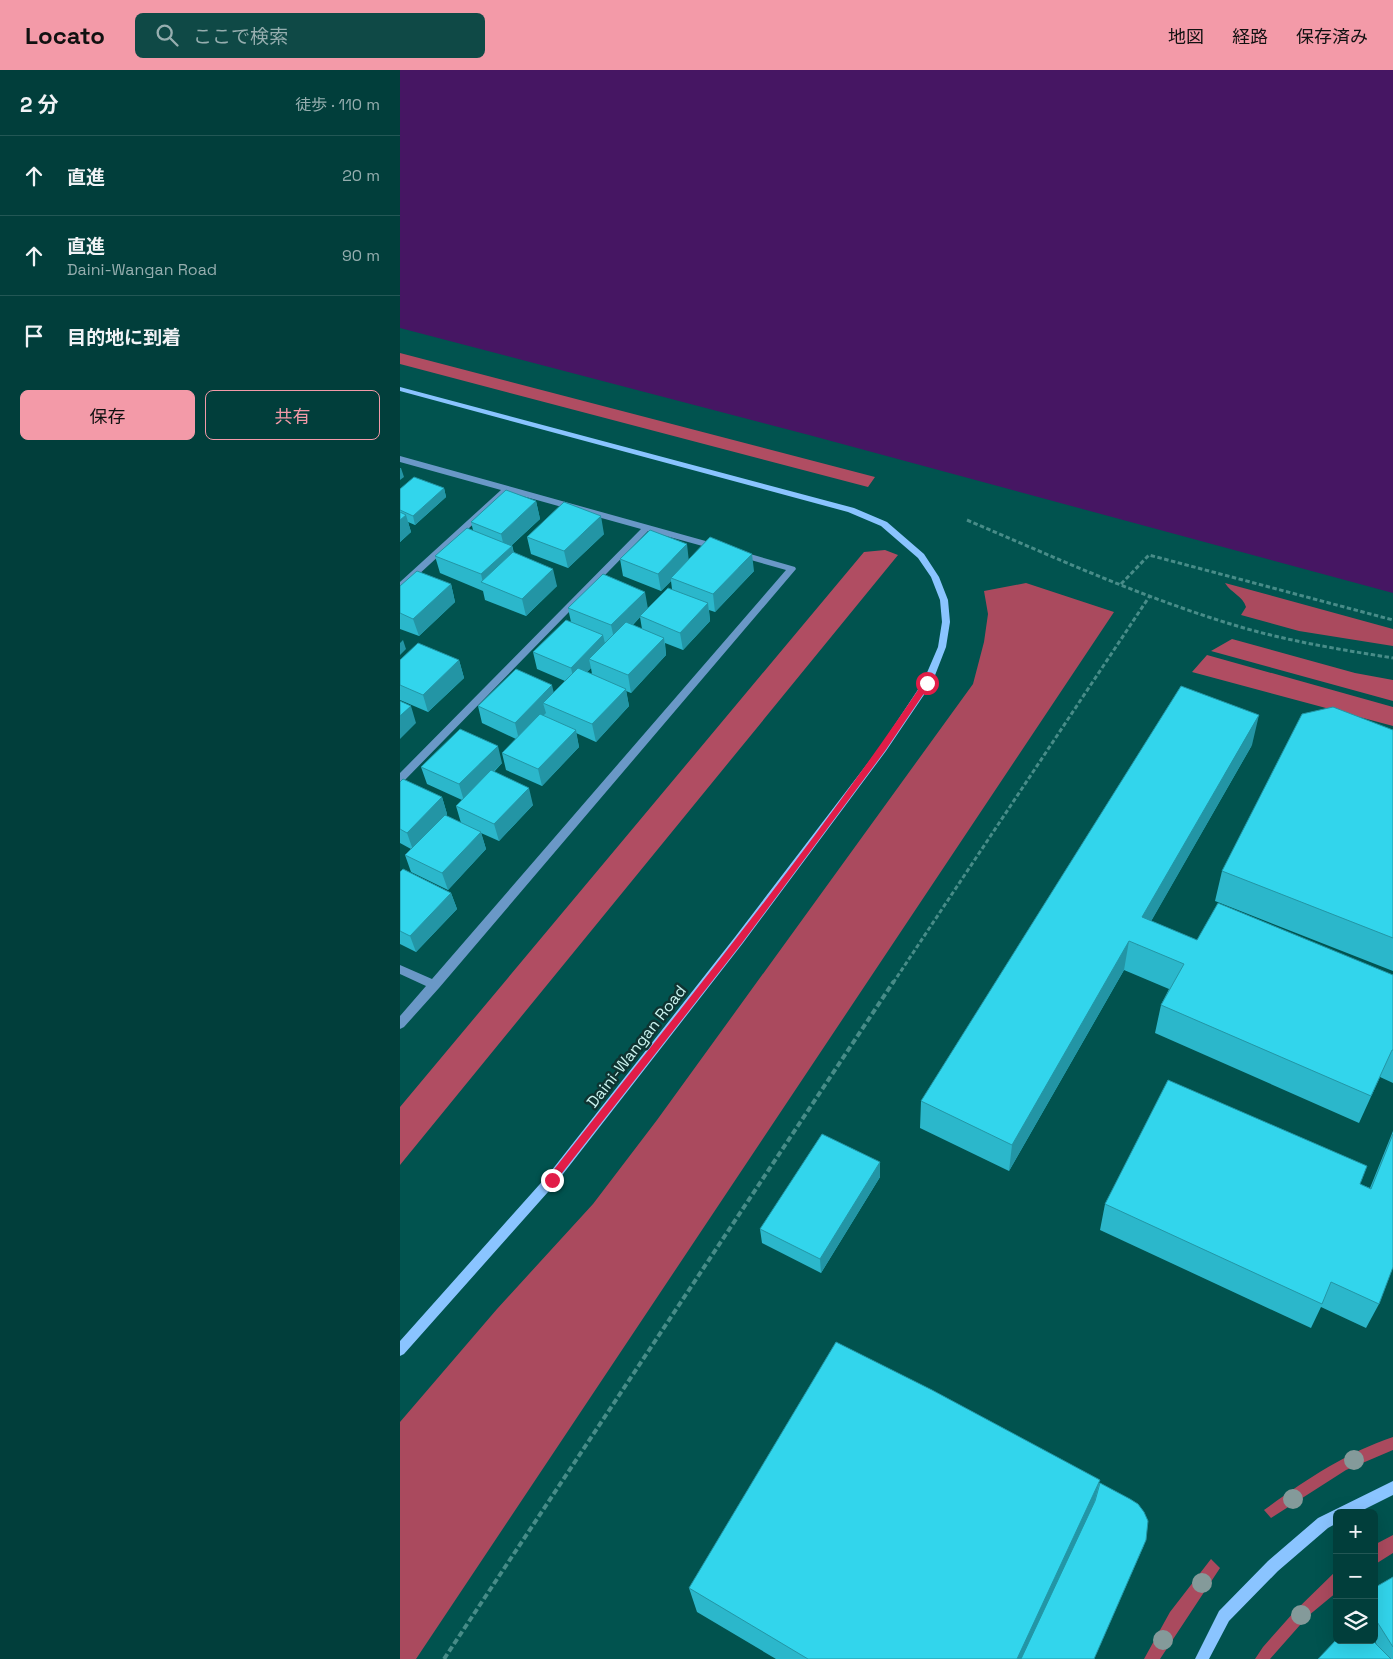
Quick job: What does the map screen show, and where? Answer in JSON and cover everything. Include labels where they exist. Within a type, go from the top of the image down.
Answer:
[{"type":"street","name":"Daini-Wangan Road","points":[[400,389],[851,510],[884,524],[921,556],[934,577],[944,600],[946,622],[942,647],[927,683],[883,749],[739,940],[552,1180],[400,1350]]},
{"type":"street","points":[[400,459],[792,569],[435,986],[400,1024]]},
{"type":"street","points":[[400,587],[506,489]]},
{"type":"street","points":[[400,778],[646,528]]},
{"type":"street","points":[[400,969],[435,986]]},
{"type":"street","points":[[1350,1509],[1393,1488]]},
{"type":"street","points":[[1202,1659],[1224,1616],[1274,1566],[1322,1523],[1333,1518]]},
{"type":"path","points":[[967,520],[1149,597],[1244,628],[1298,642],[1393,658]]},
{"type":"path","points":[[1121,584],[1149,555],[1393,620]]},
{"type":"path","points":[[444,1659],[1149,597]]},
{"type":"shaded area","points":[[400,70],[1393,70],[1393,593],[809,435],[400,328]]},
{"type":"shaded area","points":[[400,353],[875,477],[868,487],[400,364]]},
{"type":"shaded area","points":[[885,550],[898,555],[400,1165],[400,1107],[864,552]]},
{"type":"shaded area","points":[[1026,583],[1114,612],[416,1659],[400,1659],[400,1422],[497,1309],[593,1204],[657,1120],[973,684],[984,642],[988,614],[984,591]]},
{"type":"shaded area","points":[[1225,583],[1393,629],[1393,646],[1299,631],[1241,615],[1246,607],[1244,603]]},
{"type":"shaded area","points":[[1232,639],[1355,673],[1393,680],[1393,701],[1211,651]]},
{"type":"shaded area","points":[[1207,655],[1393,707],[1393,726],[1192,672]]},
{"type":"shaded area","points":[[1393,1437],[1393,1450],[1346,1470],[1271,1518],[1264,1510],[1310,1478],[1342,1459]]},
{"type":"shaded area","points":[[1393,1535],[1393,1553],[1378,1562],[1378,1554],[1378,1543]]},
{"type":"shaded area","points":[[1211,1559],[1220,1568],[1160,1659],[1144,1659],[1170,1612]]},
{"type":"shaded area","points":[[1333,1574],[1333,1595],[1308,1616],[1270,1659],[1255,1659],[1263,1647],[1294,1612]]},
{"type":"building","points":[[414,477],[444,488],[413,516],[400,510],[400,489]]},
{"type":"building","points":[[506,490],[536,501],[501,534],[471,522]]},
{"type":"building","points":[[564,502],[601,516],[564,551],[527,537]]},
{"type":"building","points":[[400,512],[406,515],[400,520]]},
{"type":"building","points":[[467,528],[512,546],[481,574],[435,556]]},
{"type":"building","points":[[650,530],[687,544],[658,574],[620,559]]},
{"type":"building","points":[[710,537],[752,554],[713,594],[671,578]]},
{"type":"building","points":[[513,552],[553,569],[522,599],[481,582]]},
{"type":"building","points":[[417,571],[451,584],[413,619],[400,613],[400,586]]},
{"type":"building","points":[[603,574],[645,592],[611,625],[568,608]]},
{"type":"building","points":[[668,588],[708,603],[680,633],[640,616]]},
{"type":"building","points":[[566,620],[603,635],[571,668],[533,652]]},
{"type":"building","points":[[626,622],[664,638],[628,675],[589,659]]},
{"type":"building","points":[[418,643],[459,660],[423,695],[400,685],[400,660]]},
{"type":"building","points":[[578,668],[626,689],[592,724],[543,703]]},
{"type":"building","points":[[516,669],[552,685],[515,723],[478,706]]},
{"type":"building","points":[[1181,686],[1259,715],[1142,917],[1197,940],[1218,903],[1393,975],[1393,1050],[1371,1096],[1161,1005],[1184,964],[1129,941],[1012,1145],[921,1101]]},
{"type":"building","points":[[400,701],[411,706],[400,716]]},
{"type":"building","points":[[1333,707],[1393,730],[1393,938],[1222,871],[1302,714]]},
{"type":"building","points":[[540,714],[576,730],[538,769],[502,753]]},
{"type":"building","points":[[460,729],[498,746],[459,784],[421,767]]},
{"type":"building","points":[[491,770],[529,788],[494,824],[456,806]]},
{"type":"building","points":[[403,779],[442,797],[407,833],[400,829],[400,782]]},
{"type":"building","points":[[445,815],[481,832],[442,873],[405,855]]},
{"type":"building","points":[[403,869],[451,893],[410,936],[400,931],[400,872]]},
{"type":"building","points":[[1168,1080],[1367,1166],[1360,1184],[1371,1189],[1393,1134],[1393,1267],[1379,1304],[1331,1282],[1322,1304],[1105,1204]]},
{"type":"building","points":[[822,1134],[880,1162],[820,1259],[760,1229]]},
{"type":"building","points":[[836,1342],[932,1390],[1100,1480],[1017,1659],[808,1659],[689,1588]]},
{"type":"building","points":[[1100,1483],[1138,1504],[1148,1521],[1146,1540],[1094,1659],[1021,1659],[1095,1501]]},
{"type":"building","points":[[1393,1577],[1393,1647],[1378,1623],[1378,1586]]},
{"type":"building","points":[[1333,1643],[1376,1644],[1391,1659],[1318,1659]]},
{"type":"route","points":[[552,1180],[739,940],[883,749],[927,683]]}]
